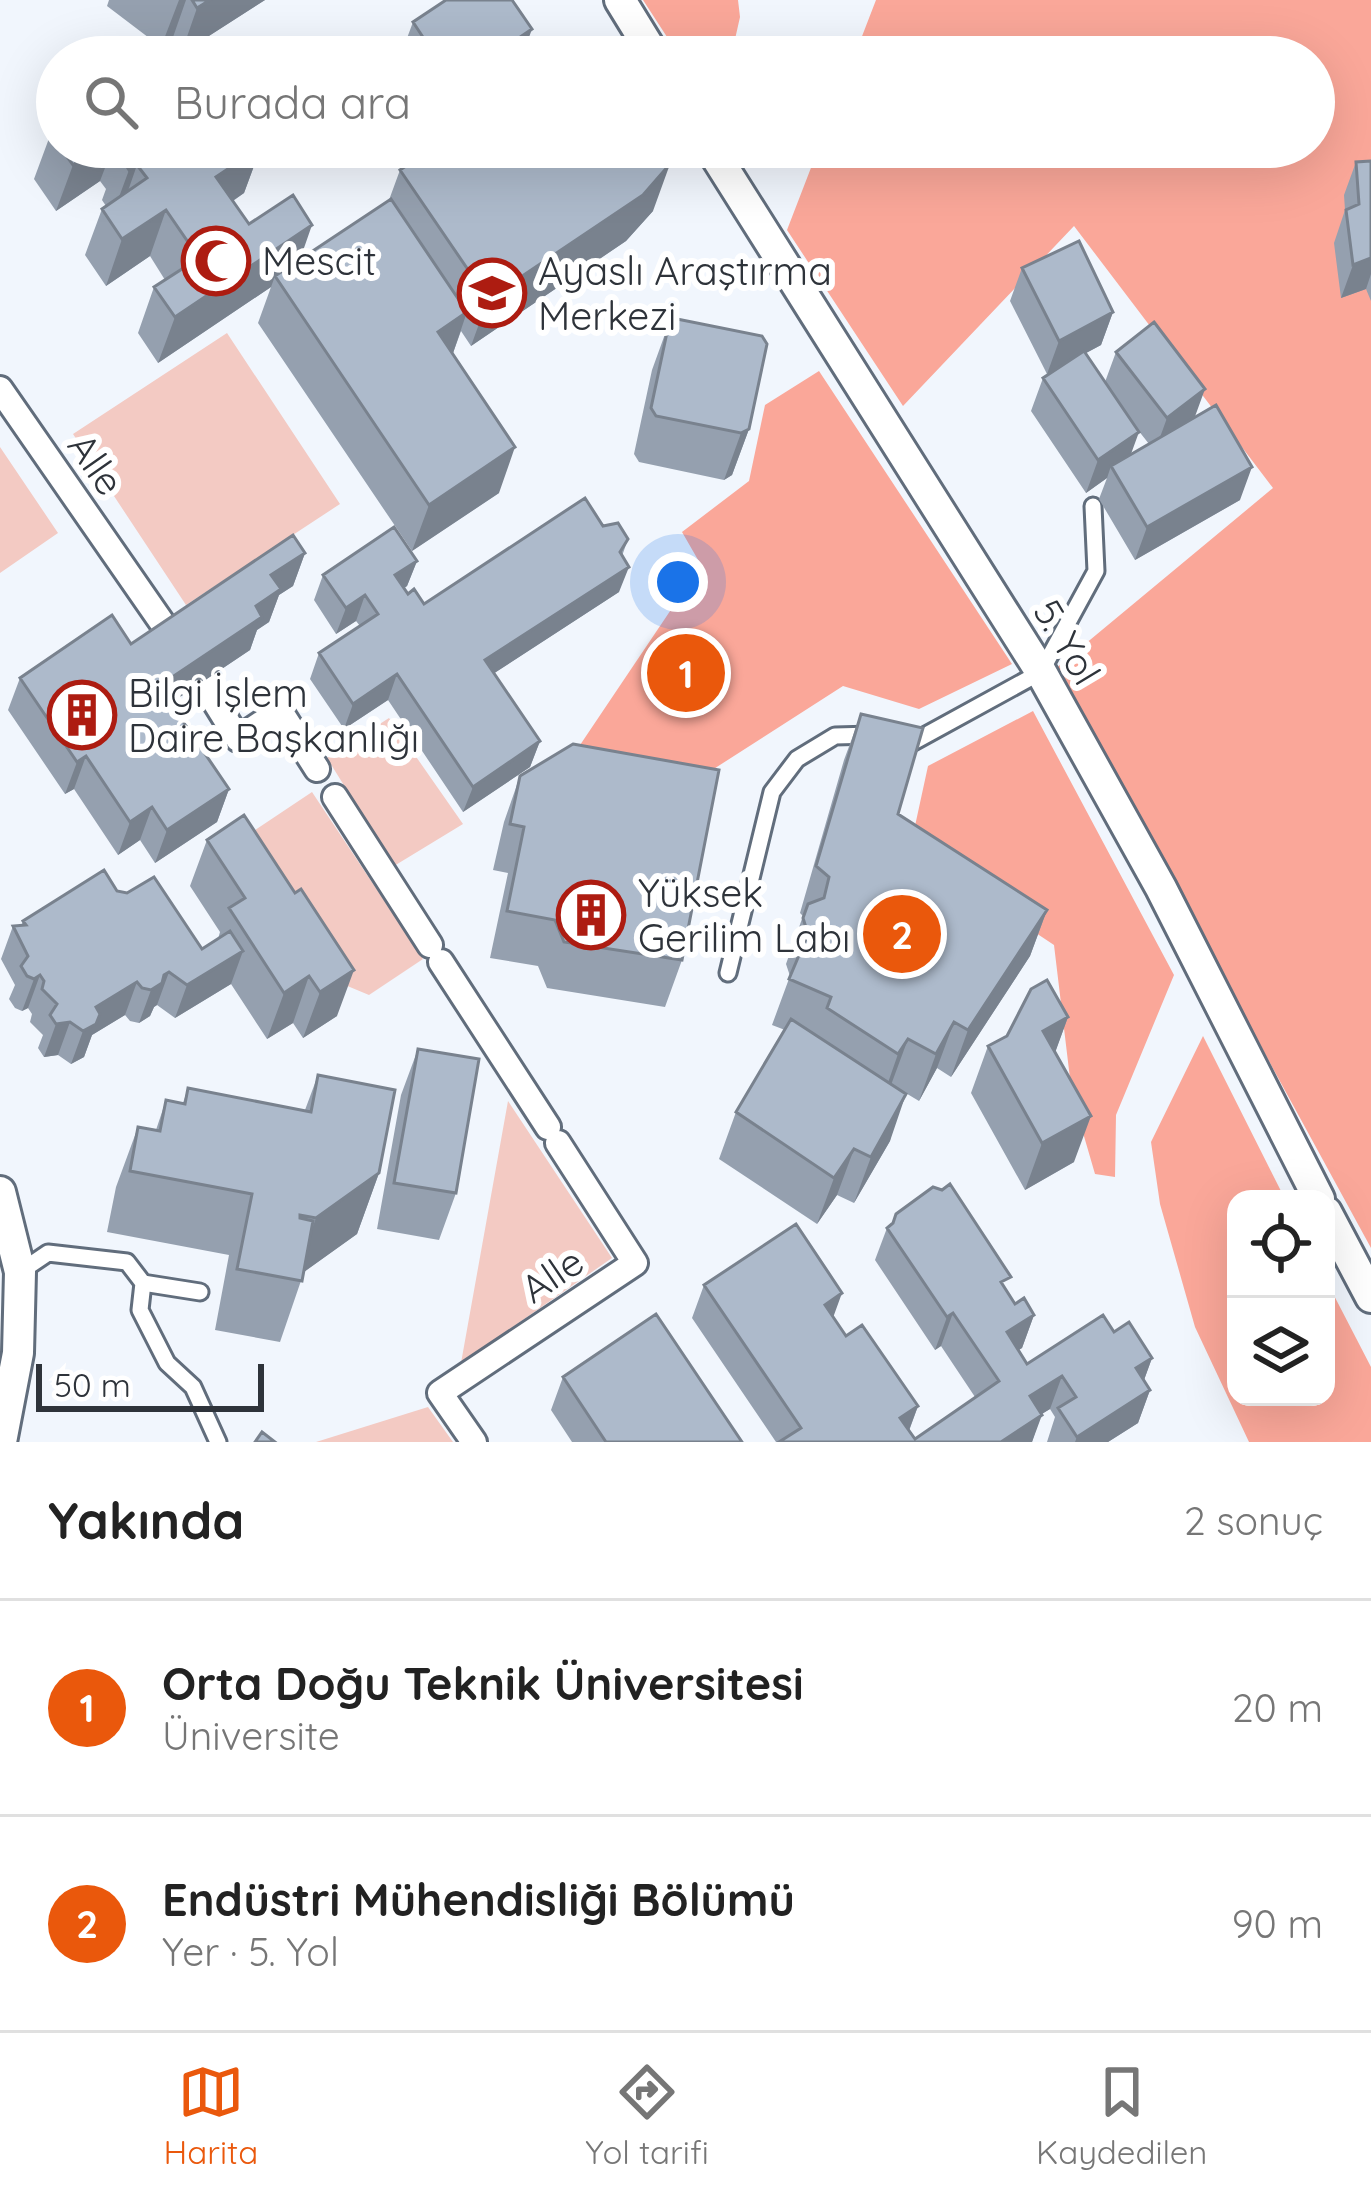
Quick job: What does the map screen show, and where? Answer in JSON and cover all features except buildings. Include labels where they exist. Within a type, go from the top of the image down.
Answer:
[{"type":"street","points":[[620,0],[642,36]]},
{"type":"street","name":"5. Yol","points":[[723,168],[1041,672],[1161,888],[1314,1190]]},
{"type":"street","name":"Alle","points":[[0,389],[174,640]]},
{"type":"street","points":[[202,681],[238,739],[280,711],[317,769]]},
{"type":"street","name":"Alle","points":[[335,797],[635,1263],[440,1393],[475,1442]]},
{"type":"street","points":[[0,1192],[20,1272],[18,1353],[1,1442]]},
{"type":"street","points":[[1335,1229],[1371,1297]]},
{"type":"lane","points":[[728,973],[772,792],[797,760],[835,736],[868,734],[906,746],[1041,672],[1096,571],[1093,506]]},
{"type":"lane","points":[[20,1272],[48,1253],[127,1262],[143,1283],[140,1310],[167,1364],[193,1387],[218,1442]]},
{"type":"lane","points":[[143,1283],[200,1292]]},
{"type":"shaded area","points":[[643,0],[738,0],[736,36],[666,36]]},
{"type":"shaded area","points":[[876,0],[1371,0],[1371,1248],[1055,669],[1273,488],[1074,226],[903,406],[787,230],[811,168],[1335,168],[1335,36],[862,36]]},
{"type":"shaded area","points":[[227,333],[340,504],[186,605],[73,434]]},
{"type":"shaded area","points":[[819,371],[1012,664],[919,709],[843,686],[709,772],[576,751],[701,565],[682,532],[749,481],[765,405]]},
{"type":"shaded area","points":[[0,447],[58,533],[0,573]]},
{"type":"shaded area","points":[[1033,711],[1174,975],[1116,1115],[1115,1177],[1095,1174],[1072,1095],[1054,945],[910,849],[928,766]]},
{"type":"shaded area","points":[[389,718],[463,824],[394,866],[327,758]]},
{"type":"shaded area","points":[[312,792],[423,959],[369,995],[333,980],[243,838]]},
{"type":"shaded area","points":[[1203,1036],[1280,1190],[1227,1190],[1227,1395],[1195,1327],[1160,1204],[1151,1142]]},
{"type":"shaded area","points":[[508,1101],[612,1258],[461,1363]]},
{"type":"shaded area","points":[[1335,1297],[1371,1367],[1371,1442],[1249,1442],[1232,1406],[1335,1406]]},
{"type":"shaded area","points":[[428,1407],[453,1442],[316,1442]]},
{"type":"place","name":"Mescit","points":[[216,261]]},
{"type":"place","name":"Ayaslı Araştırma Merkezi","points":[[492,293]]},
{"type":"place","name":"Orta Doğu Teknik Üniversitesi","points":[[686,673]]},
{"type":"place","name":"Bilgi İşlem Daire Başkanlığı","points":[[82,715]]},
{"type":"place","name":"Yüksek Gerilim Labı","points":[[591,915]]},
{"type":"place","name":"Endüstri Mühendisliği Bölümü","points":[[902,934]]}]
